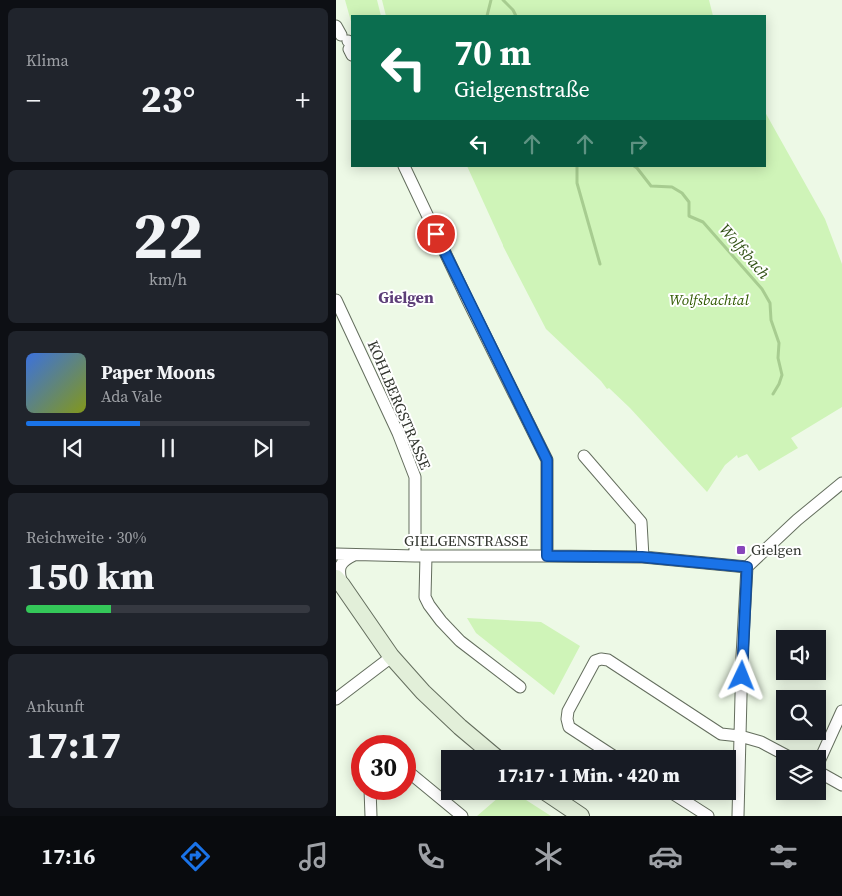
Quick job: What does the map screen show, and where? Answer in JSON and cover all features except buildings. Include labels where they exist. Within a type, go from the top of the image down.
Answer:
[{"type":"main road","points":[[339,582],[390,656],[422,692],[487,750]]},
{"type":"main road","points":[[557,800],[581,816]]},
{"type":"street","points":[[342,34],[351,43]]},
{"type":"street","points":[[404,167],[547,460],[547,556]]},
{"type":"street","name":"KOHLBERGSTRASSE","points":[[336,300],[398,433],[415,478],[420,556],[425,596],[429,605],[460,641],[520,687]]},
{"type":"street","points":[[584,456],[642,522],[642,557]]},
{"type":"street","points":[[738,816],[742,656],[747,567],[797,520],[842,483]]},
{"type":"street","name":"GIELGENSTRASSE","points":[[336,554],[642,557],[747,567]]},
{"type":"street","points":[[339,582],[338,572],[341,565],[346,559],[357,554]]},
{"type":"street","points":[[336,699],[390,656]]},
{"type":"street","points":[[604,750],[569,728],[567,719],[568,711],[595,661],[601,659],[608,660],[721,734],[740,736],[761,742],[777,750]]},
{"type":"street","points":[[824,750],[842,711]]},
{"type":"street","points":[[826,776],[842,785]]},
{"type":"street","points":[[416,778],[462,816]]},
{"type":"street","points":[[370,800],[371,816]]},
{"type":"street","points":[[683,800],[708,816]]},
{"type":"green space","points":[[345,0],[377,0],[381,15],[351,15],[351,21]]},
{"type":"green space","points":[[382,0],[709,0],[713,15],[386,15]]},
{"type":"green space","name":"Wolfsbachtal","points":[[766,114],[825,219],[842,264],[842,407],[791,438],[798,448],[759,471],[747,454],[738,458],[737,455],[725,465],[707,492],[630,408],[609,388],[607,389],[546,329],[503,245],[467,167],[766,167]]},
{"type":"green space","points":[[467,618],[541,622],[580,646],[554,695],[476,633]]},
{"type":"green space","points":[[496,800],[526,800],[551,816],[477,816]]},
{"type":"waterway","points":[[487,15],[491,0]]},
{"type":"waterway","name":"Wolfsbach","points":[[503,0],[516,15]]},
{"type":"waterway","points":[[577,167],[577,183],[600,264]]},
{"type":"waterway","name":"Wolfsbach","points":[[636,167],[651,186],[672,187],[682,193],[689,202],[689,216],[703,222],[762,289],[770,303],[771,320],[779,343],[778,358],[782,375],[773,394]]},
{"type":"place","name":"Gielgen","points":[[741,550]]},
{"type":"district","name":"Gielgen","points":[[406,297]]},
{"type":"route","points":[[436,234],[547,460],[547,556],[642,557],[747,567],[742,676]]}]
